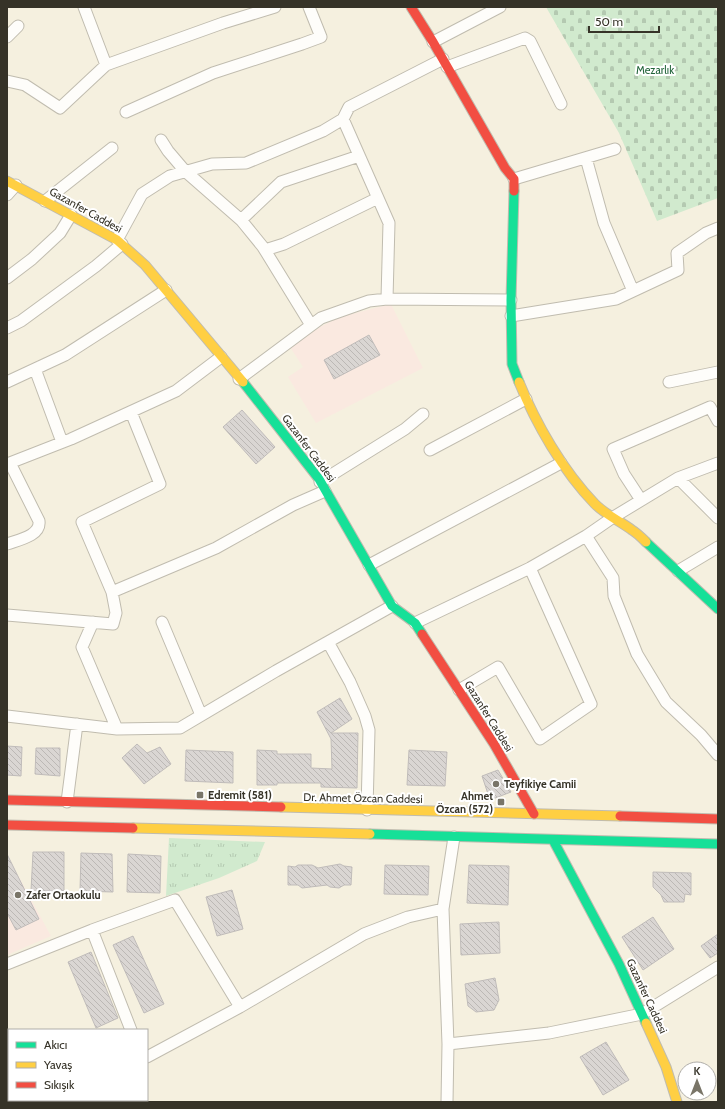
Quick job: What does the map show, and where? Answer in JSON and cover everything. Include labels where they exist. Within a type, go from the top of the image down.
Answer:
[{"type":"street","points":[[84,7],[106,65]]},
{"type":"street","points":[[7,80],[25,85],[60,108],[106,65],[257,9],[275,7]]},
{"type":"street","points":[[126,112],[213,73],[321,37],[309,7]]},
{"type":"street","points":[[411,7],[433,42],[505,168],[514,179],[511,300],[512,364],[526,399],[561,463],[595,504],[612,518],[633,530],[718,609]]},
{"type":"street","points":[[433,42],[500,7]]},
{"type":"street","points":[[7,37],[18,26]]},
{"type":"street","points":[[7,328],[21,321],[96,266],[119,242],[142,194],[170,176],[212,164],[246,163],[323,131],[343,119],[349,107],[445,63],[525,38],[530,41],[561,104]]},
{"type":"street","points":[[343,119],[389,223],[387,299]]},
{"type":"street","points":[[161,140],[184,171],[241,220],[265,250],[311,325]]},
{"type":"street","points":[[45,201],[112,148]]},
{"type":"street","points":[[514,179],[615,149]]},
{"type":"street","points":[[241,220],[281,182],[359,156]]},
{"type":"street","points":[[586,158],[604,223],[632,291]]},
{"type":"street","points":[[7,195],[11,183]]},
{"type":"street","name":"Gazanfer Caddesi","points":[[11,183],[119,242],[145,265],[259,402],[323,486],[392,606],[415,623],[494,744],[534,814]]},
{"type":"street","points":[[265,250],[284,244],[378,198]]},
{"type":"street","points":[[7,278],[32,260],[60,233],[71,215]]},
{"type":"street","points":[[511,316],[616,299],[678,270],[677,253],[706,233],[718,228]]},
{"type":"street","points":[[7,382],[65,356],[166,290]]},
{"type":"street","points":[[239,379],[321,318],[369,301],[387,299],[511,300]]},
{"type":"street","points":[[7,544],[30,536],[38,530],[40,526],[39,521],[8,463],[62,442],[176,392],[221,357]]},
{"type":"street","points":[[35,369],[62,442]]},
{"type":"street","points":[[669,382],[718,372]]},
{"type":"street","points":[[430,450],[526,399]]},
{"type":"street","points":[[641,500],[624,474],[613,449],[710,407],[718,421]]},
{"type":"street","points":[[7,615],[113,624],[116,613],[112,592],[82,522],[160,484],[131,412]]},
{"type":"street","points":[[112,592],[216,548],[293,505],[323,486],[423,414]]},
{"type":"street","points":[[369,565],[561,463]]},
{"type":"street","points":[[415,623],[530,568],[586,536],[612,518],[678,478],[718,463]]},
{"type":"street","points":[[678,478],[718,518]]},
{"type":"street","points":[[586,536],[613,578],[614,596],[640,660],[666,702],[701,735],[718,755]]},
{"type":"street","points":[[678,571],[718,547]]},
{"type":"street","points":[[459,690],[498,667],[540,739],[591,704],[530,568]]},
{"type":"street","points":[[7,716],[117,729],[180,728],[392,606]]},
{"type":"street","points":[[93,622],[82,647],[117,729]]},
{"type":"street","points":[[162,622],[201,716]]},
{"type":"street","points":[[328,642],[350,682],[362,709],[369,730],[367,810]]},
{"type":"street","points":[[67,802],[77,724]]},
{"type":"street","name":"Dr. Ahmet Özcan Caddesi","points":[[7,800],[718,819]]},
{"type":"street","points":[[7,825],[718,844]]},
{"type":"street","points":[[447,1102],[448,1044],[444,909],[454,836]]},
{"type":"street","name":"Gazanfer Caddesi","points":[[553,840],[619,964],[666,1067],[678,1102]]},
{"type":"street","points":[[7,964],[92,930],[175,900],[240,1007]]},
{"type":"street","points":[[148,1057],[240,1007],[364,934],[408,917],[444,909]]},
{"type":"street","points":[[92,930],[131,1029]]},
{"type":"street","points":[[448,1044],[549,1033],[642,1014],[718,967]]},
{"type":"shaded area","points":[[391,304],[423,368],[316,423],[288,377],[303,367],[290,347],[320,327],[340,317]]},
{"type":"shaded area","name":"Zafer Ortaokulu","points":[[7,855],[51,936],[7,955]]},
{"type":"green space","name":"Mezarlık","points":[[546,7],[715,7],[718,14],[718,198],[657,221],[619,133]]},
{"type":"green space","points":[[169,838],[265,842],[257,861],[219,878],[166,896]]},
{"type":"building","points":[[369,335],[380,355],[334,379],[324,360]]},
{"type":"building","points":[[242,410],[275,447],[256,464],[223,427]]},
{"type":"building","points":[[340,698],[352,719],[331,733],[358,733],[357,788],[321,787],[321,783],[277,783],[277,785],[257,785],[257,750],[277,751],[277,754],[311,754],[311,768],[332,769],[331,739],[317,712]]},
{"type":"building","points":[[137,744],[147,753],[160,747],[171,764],[144,784],[122,758]]},
{"type":"building","points":[[7,746],[22,747],[21,776],[7,775]]},
{"type":"building","points":[[36,748],[60,748],[60,776],[35,774]]},
{"type":"building","points":[[186,750],[233,752],[233,783],[185,781]]},
{"type":"building","points":[[409,750],[447,752],[445,786],[407,785]]},
{"type":"building","name":"Teyfikiye Camii","points":[[498,770],[511,792],[490,800],[482,776]]},
{"type":"building","points":[[33,852],[64,852],[64,891],[31,891]]},
{"type":"building","points":[[81,853],[112,854],[113,892],[80,891]]},
{"type":"building","points":[[7,854],[39,919],[16,930],[7,913]]},
{"type":"building","points":[[128,854],[161,856],[160,893],[127,892]]},
{"type":"building","points":[[340,864],[352,867],[351,885],[344,885],[339,888],[330,887],[327,885],[302,888],[298,885],[288,885],[288,866],[295,867],[298,865],[312,865],[318,868]]},
{"type":"building","points":[[385,865],[429,866],[428,895],[384,894]]},
{"type":"building","points":[[469,865],[509,866],[508,905],[467,903]]},
{"type":"building","points":[[653,872],[691,873],[691,895],[685,894],[684,902],[664,902],[661,895],[653,887]]},
{"type":"building","points":[[232,890],[243,929],[217,936],[206,897]]},
{"type":"building","points":[[653,917],[674,949],[643,970],[622,937]]},
{"type":"building","points":[[499,922],[500,953],[461,955],[460,924]]},
{"type":"building","points":[[718,934],[718,953],[710,958],[701,946]]},
{"type":"building","points":[[133,936],[164,1004],[144,1013],[113,945]]},
{"type":"building","points":[[91,952],[118,1018],[96,1028],[68,962]]},
{"type":"building","points":[[495,978],[499,1000],[494,1010],[476,1012],[468,1006],[465,984]]},
{"type":"building","points":[[606,1042],[629,1080],[603,1095],[580,1057]]},
{"type":"traffic: fast","points":[[514,191],[511,300],[512,364],[519,382]]},
{"type":"traffic: fast","points":[[243,382],[319,479],[392,606],[415,623],[422,634]]},
{"type":"traffic: fast","points":[[646,542],[718,609]]},
{"type":"traffic: fast","points":[[370,834],[718,844]]},
{"type":"traffic: fast","points":[[553,840],[619,964],[646,1023]]},
{"type":"traffic: slow","points":[[7,181],[117,240],[145,265],[243,382]]},
{"type":"traffic: slow","points":[[519,382],[551,446],[583,491],[599,508],[634,531],[646,542]]},
{"type":"traffic: slow","points":[[281,807],[620,816]]},
{"type":"traffic: slow","points":[[133,828],[370,834]]},
{"type":"traffic: slow","points":[[646,1023],[666,1067],[677,1102]]},
{"type":"traffic: jam","points":[[411,7],[433,42],[505,168],[514,179],[514,191]]},
{"type":"traffic: jam","points":[[422,634],[494,744],[534,814]]},
{"type":"traffic: jam","points":[[7,800],[281,807]]},
{"type":"traffic: jam","points":[[620,816],[718,819]]},
{"type":"traffic: jam","points":[[7,825],[133,828]]},
{"type":"place","name":"Teyfikiye Camii","points":[[496,784]]},
{"type":"place","name":"Edremit (581)","points":[[200,795]]},
{"type":"place","name":"Ahmet Özcan (572)","points":[[501,802]]},
{"type":"place","name":"Zafer Ortaokulu","points":[[18,895]]}]
